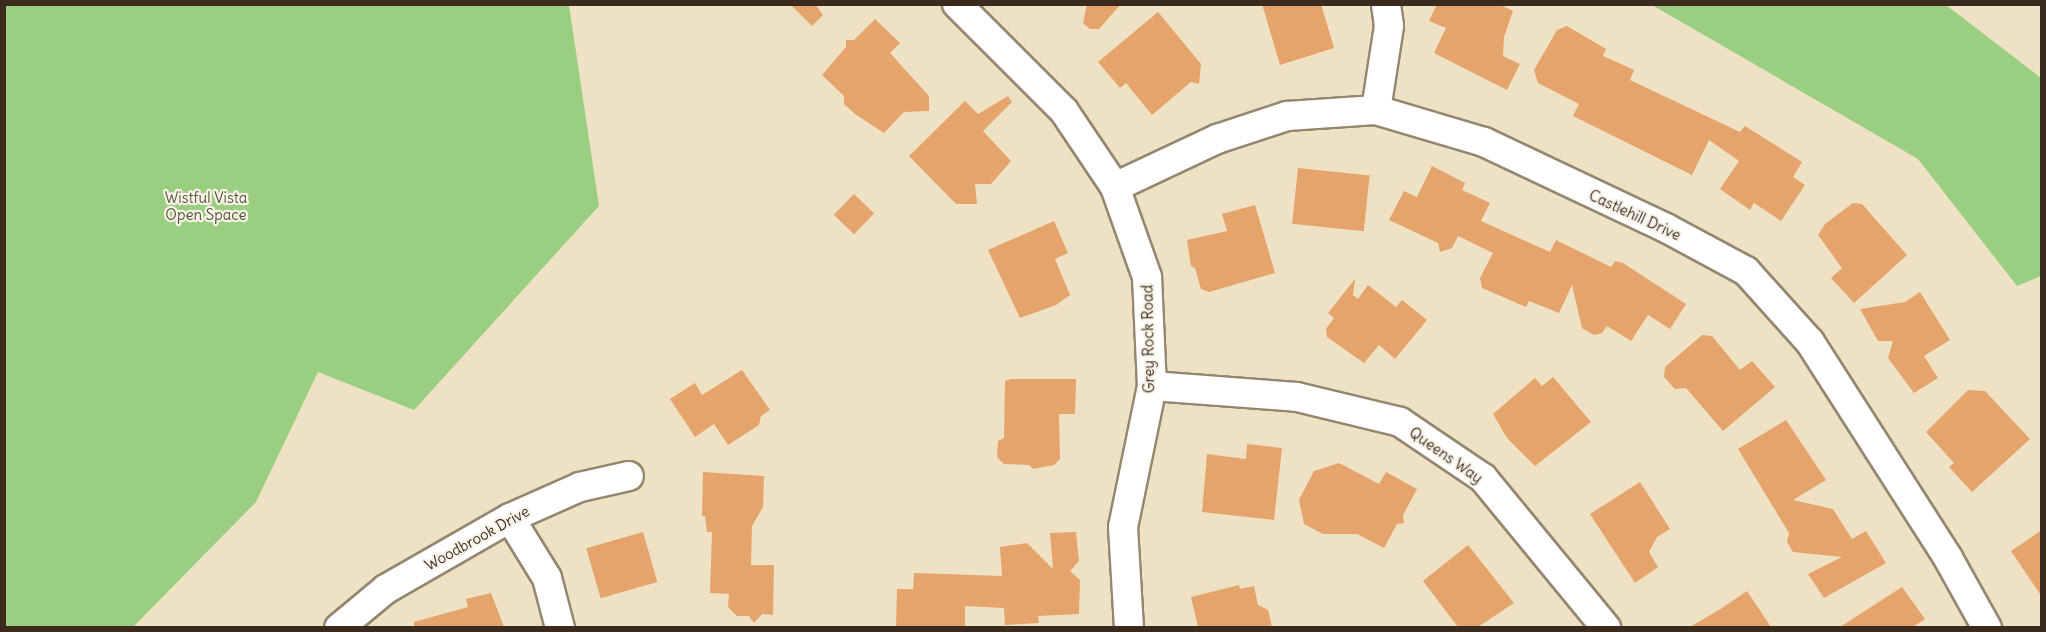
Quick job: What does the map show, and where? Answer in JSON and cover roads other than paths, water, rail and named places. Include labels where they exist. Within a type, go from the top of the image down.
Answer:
[{"type":"street","name":"Grey Rock Road","points":[[957,4],[1064,111],[1115,188],[1148,277],[1152,386],[1123,527],[1129,627]]},
{"type":"street","points":[[1376,110],[1389,26],[1386,4]]},
{"type":"street","name":"Castlehill Drive","points":[[1115,188],[1217,139],[1287,116],[1376,110],[1484,142],[1746,271],[1810,342],[1948,558],[1987,627]]},
{"type":"street","name":"Queens Way","points":[[1152,386],[1297,397],[1400,422],[1483,478],[1606,627]]},
{"type":"street","name":"Woodbrook Drive","points":[[339,627],[386,589],[510,518],[571,490],[629,476]]},
{"type":"street","points":[[510,518],[547,578],[560,627]]},
{"type":"park label","name":"Wistful Vista Open Space","points":[[206,206]]}]
